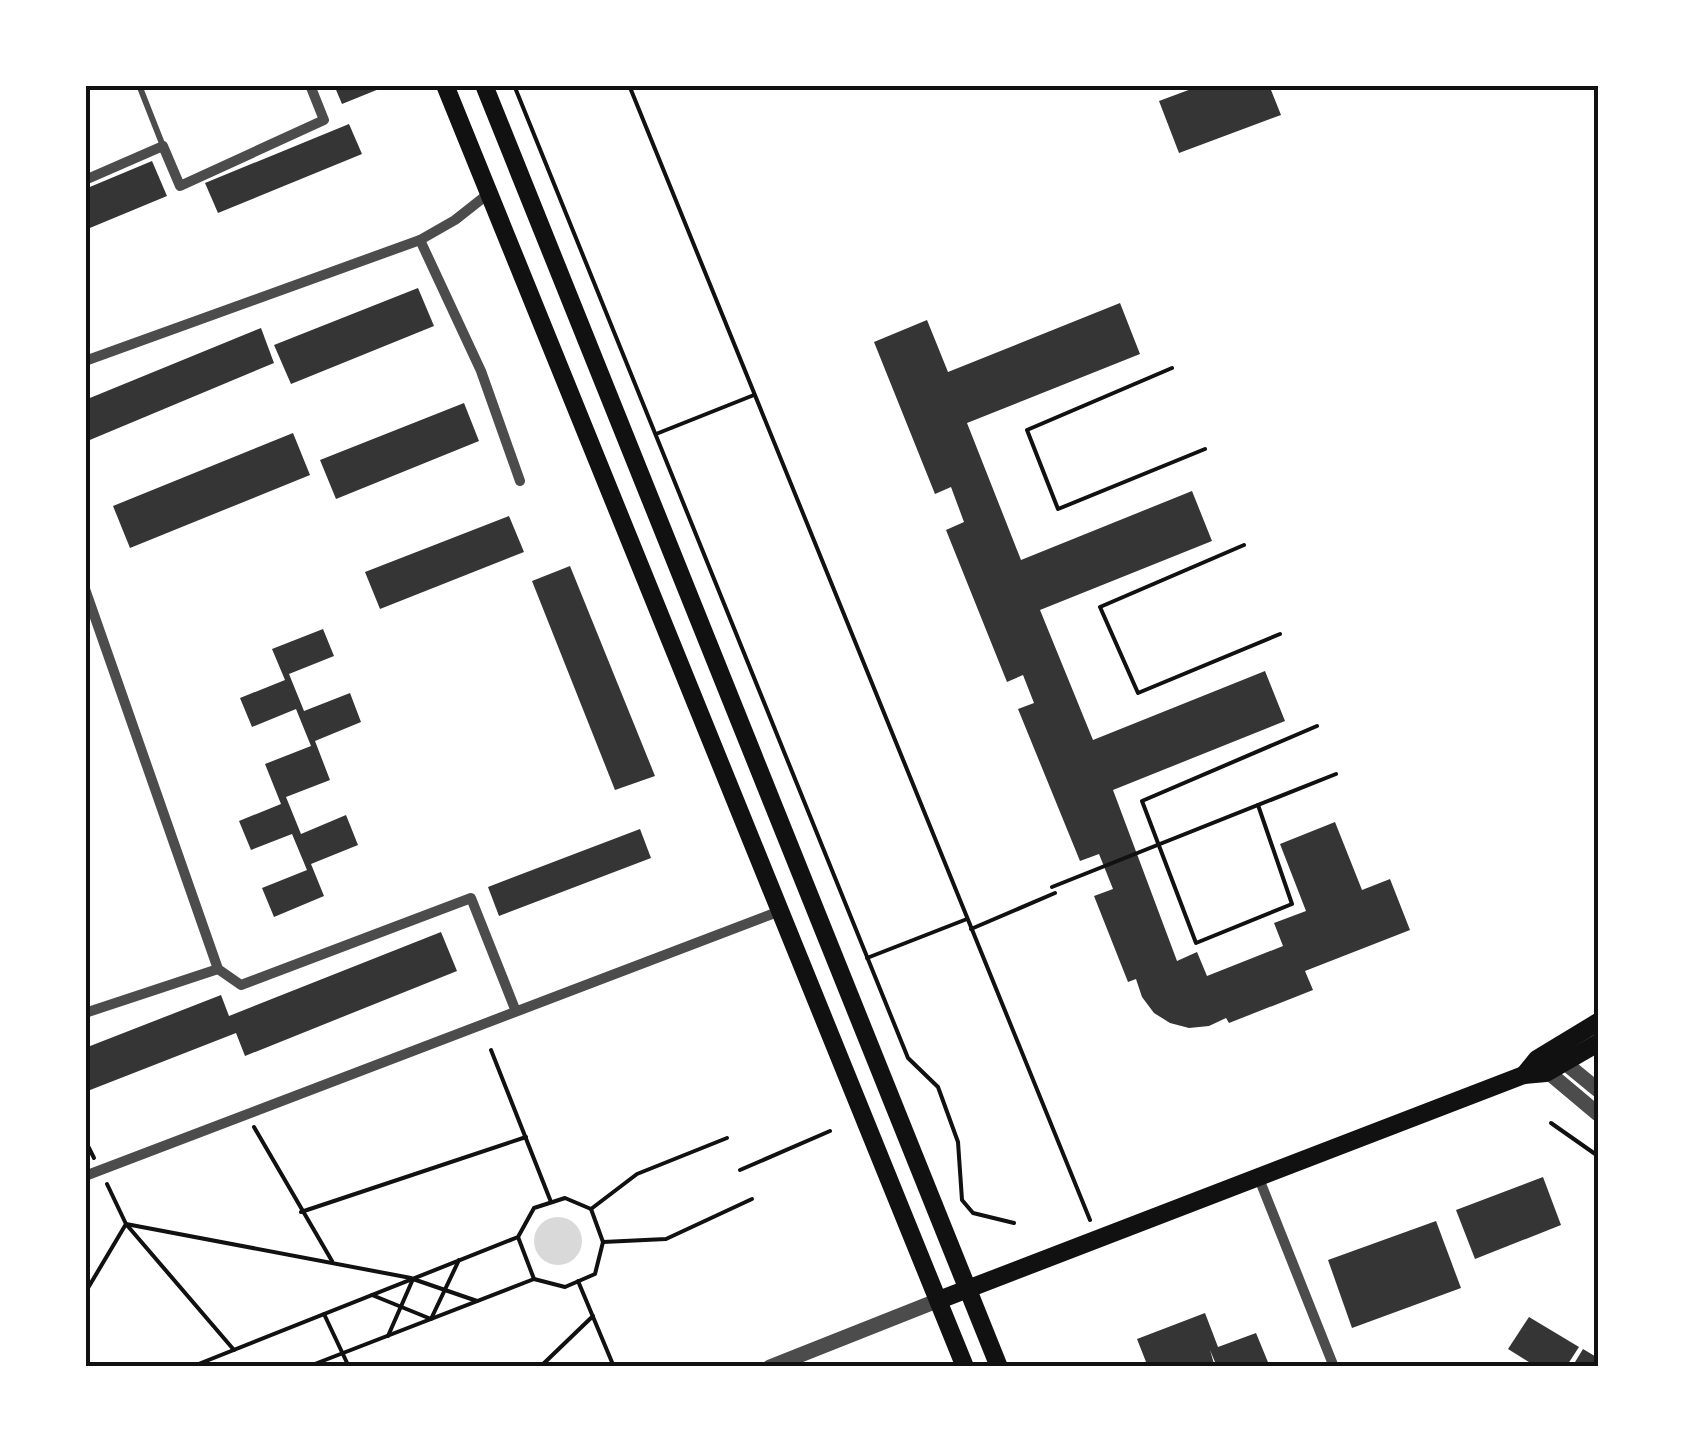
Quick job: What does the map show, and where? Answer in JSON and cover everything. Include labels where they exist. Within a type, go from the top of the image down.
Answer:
[{"type":"main road","points":[[444,85],[965,1367]]},
{"type":"main road","points":[[484,85],[999,1367]]},
{"type":"main road","points":[[1550,1061],[1598,1022]]},
{"type":"main road","points":[[939,1300],[1598,1044]]},
{"type":"street","points":[[85,180],[163,146],[180,186],[324,120],[310,85]]},
{"type":"street","points":[[85,361],[420,240],[456,220],[488,194]]},
{"type":"street","points":[[420,240],[481,370],[520,480]]},
{"type":"street","points":[[85,589],[218,969],[241,984],[470,898],[515,1010]]},
{"type":"street","points":[[85,1176],[780,910]]},
{"type":"street","points":[[85,1013],[218,969]]},
{"type":"street","points":[[1550,1061],[1598,1090]]},
{"type":"street","points":[[1550,1061],[1598,1114]]},
{"type":"street","points":[[1258,1176],[1334,1367]]},
{"type":"street","points":[[770,1367],[939,1300]]},
{"type":"lane","points":[[139,85],[163,146]]},
{"type":"path","points":[[514,85],[908,1058],[938,1087],[958,1142],[962,1200],[973,1213],[1014,1222]]},
{"type":"path","points":[[629,85],[1097,1238]]},
{"type":"path","points":[[1172,368],[1027,430],[1058,509],[1205,449]]},
{"type":"path","points":[[656,434],[754,395]]},
{"type":"path","points":[[1244,546],[1100,607],[1138,693],[1280,634]]},
{"type":"path","points":[[1258,806],[1292,904],[1196,943],[1142,801],[1317,726]]},
{"type":"path","points":[[1052,886],[1336,774]]},
{"type":"path","points":[[972,930],[1055,893]]},
{"type":"path","points":[[867,958],[967,919]]},
{"type":"path","points":[[491,1050],[551,1202]]},
{"type":"path","points":[[246,1114],[333,1264]]},
{"type":"path","points":[[1550,1123],[1598,1156]]},
{"type":"path","points":[[740,1170],[830,1131]]},
{"type":"path","points":[[301,1212],[526,1138]]},
{"type":"path","points":[[591,1209],[637,1174],[727,1138]]},
{"type":"path","points":[[85,1140],[126,1224],[234,1350]]},
{"type":"path","points":[[191,1367],[518,1237],[534,1208],[565,1198],[591,1209],[603,1242],[595,1274],[565,1287],[534,1279],[307,1367]]},
{"type":"path","points":[[603,1242],[666,1239],[752,1199]]},
{"type":"path","points":[[126,1224],[413,1278],[476,1302]]},
{"type":"path","points":[[85,1293],[126,1224]]},
{"type":"path","points":[[518,1237],[534,1279]]},
{"type":"path","points":[[431,1319],[459,1260]]},
{"type":"path","points":[[388,1336],[413,1278]]},
{"type":"path","points":[[578,1281],[614,1367]]},
{"type":"path","points":[[372,1295],[431,1319]]},
{"type":"path","points":[[324,1314],[349,1367]]},
{"type":"path","points":[[540,1367],[593,1316]]},
{"type":"shaded area","points":[[558,1217],[575,1224],[582,1241],[575,1258],[558,1265],[541,1258],[534,1241],[541,1224]]},
{"type":"building","points":[[334,85],[377,85],[379,89],[342,104]]},
{"type":"building","points":[[1202,85],[1269,85],[1281,115],[1179,153],[1159,101]]},
{"type":"building","points":[[349,124],[362,154],[218,213],[205,183]]},
{"type":"building","points":[[152,161],[167,196],[85,230],[85,189]]},
{"type":"building","points":[[418,288],[434,326],[291,384],[274,345]]},
{"type":"building","points":[[1120,303],[1140,354],[967,423],[1021,560],[1192,491],[1212,541],[1040,610],[1093,740],[1265,671],[1285,721],[1113,790],[1177,961],[1197,952],[1207,976],[1283,946],[1274,923],[1306,911],[1280,844],[1335,822],[1362,890],[1390,879],[1410,930],[1305,971],[1313,990],[1229,1023],[1226,1018],[1209,1026],[1189,1028],[1170,1023],[1154,1013],[1142,997],[1136,979],[1128,982],[1094,896],[1113,889],[1099,854],[1080,861],[1018,709],[1034,703],[1023,675],[1007,682],[946,530],[964,522],[951,487],[935,494],[874,342],[927,320],[948,372]]},
{"type":"building","points":[[261,328],[274,363],[85,442],[85,400]]},
{"type":"building","points":[[464,403],[479,441],[336,499],[320,460]]},
{"type":"building","points":[[293,433],[310,475],[130,548],[113,506]]},
{"type":"building","points":[[509,516],[524,552],[380,609],[365,572]]},
{"type":"building","points":[[570,566],[655,776],[615,790],[532,581]]},
{"type":"building","points":[[323,629],[334,656],[289,674],[304,711],[350,693],[361,722],[315,741],[330,780],[286,797],[301,834],[346,815],[358,845],[311,864],[324,896],[274,917],[262,888],[307,870],[292,834],[251,850],[239,821],[281,804],[265,764],[311,746],[296,709],[252,727],[240,698],[285,680],[272,649]]},
{"type":"building","points":[[640,829],[651,858],[499,916],[488,887]]},
{"type":"building","points":[[441,932],[457,971],[245,1056],[236,1033],[85,1092],[85,1048],[221,995],[229,1016]]},
{"type":"building","points":[[1543,1177],[1561,1225],[1475,1259],[1456,1210]]},
{"type":"building","points":[[1436,1221],[1461,1288],[1352,1328],[1328,1260]]},
{"type":"building","points":[[1205,1313],[1218,1347],[1256,1333],[1270,1367],[1217,1367],[1210,1350],[1215,1367],[1148,1367],[1137,1339]]},
{"type":"building","points":[[1529,1317],[1579,1347],[1566,1367],[1537,1367],[1508,1349]]},
{"type":"building","points":[[1583,1349],[1598,1358],[1598,1367],[1572,1367]]}]
